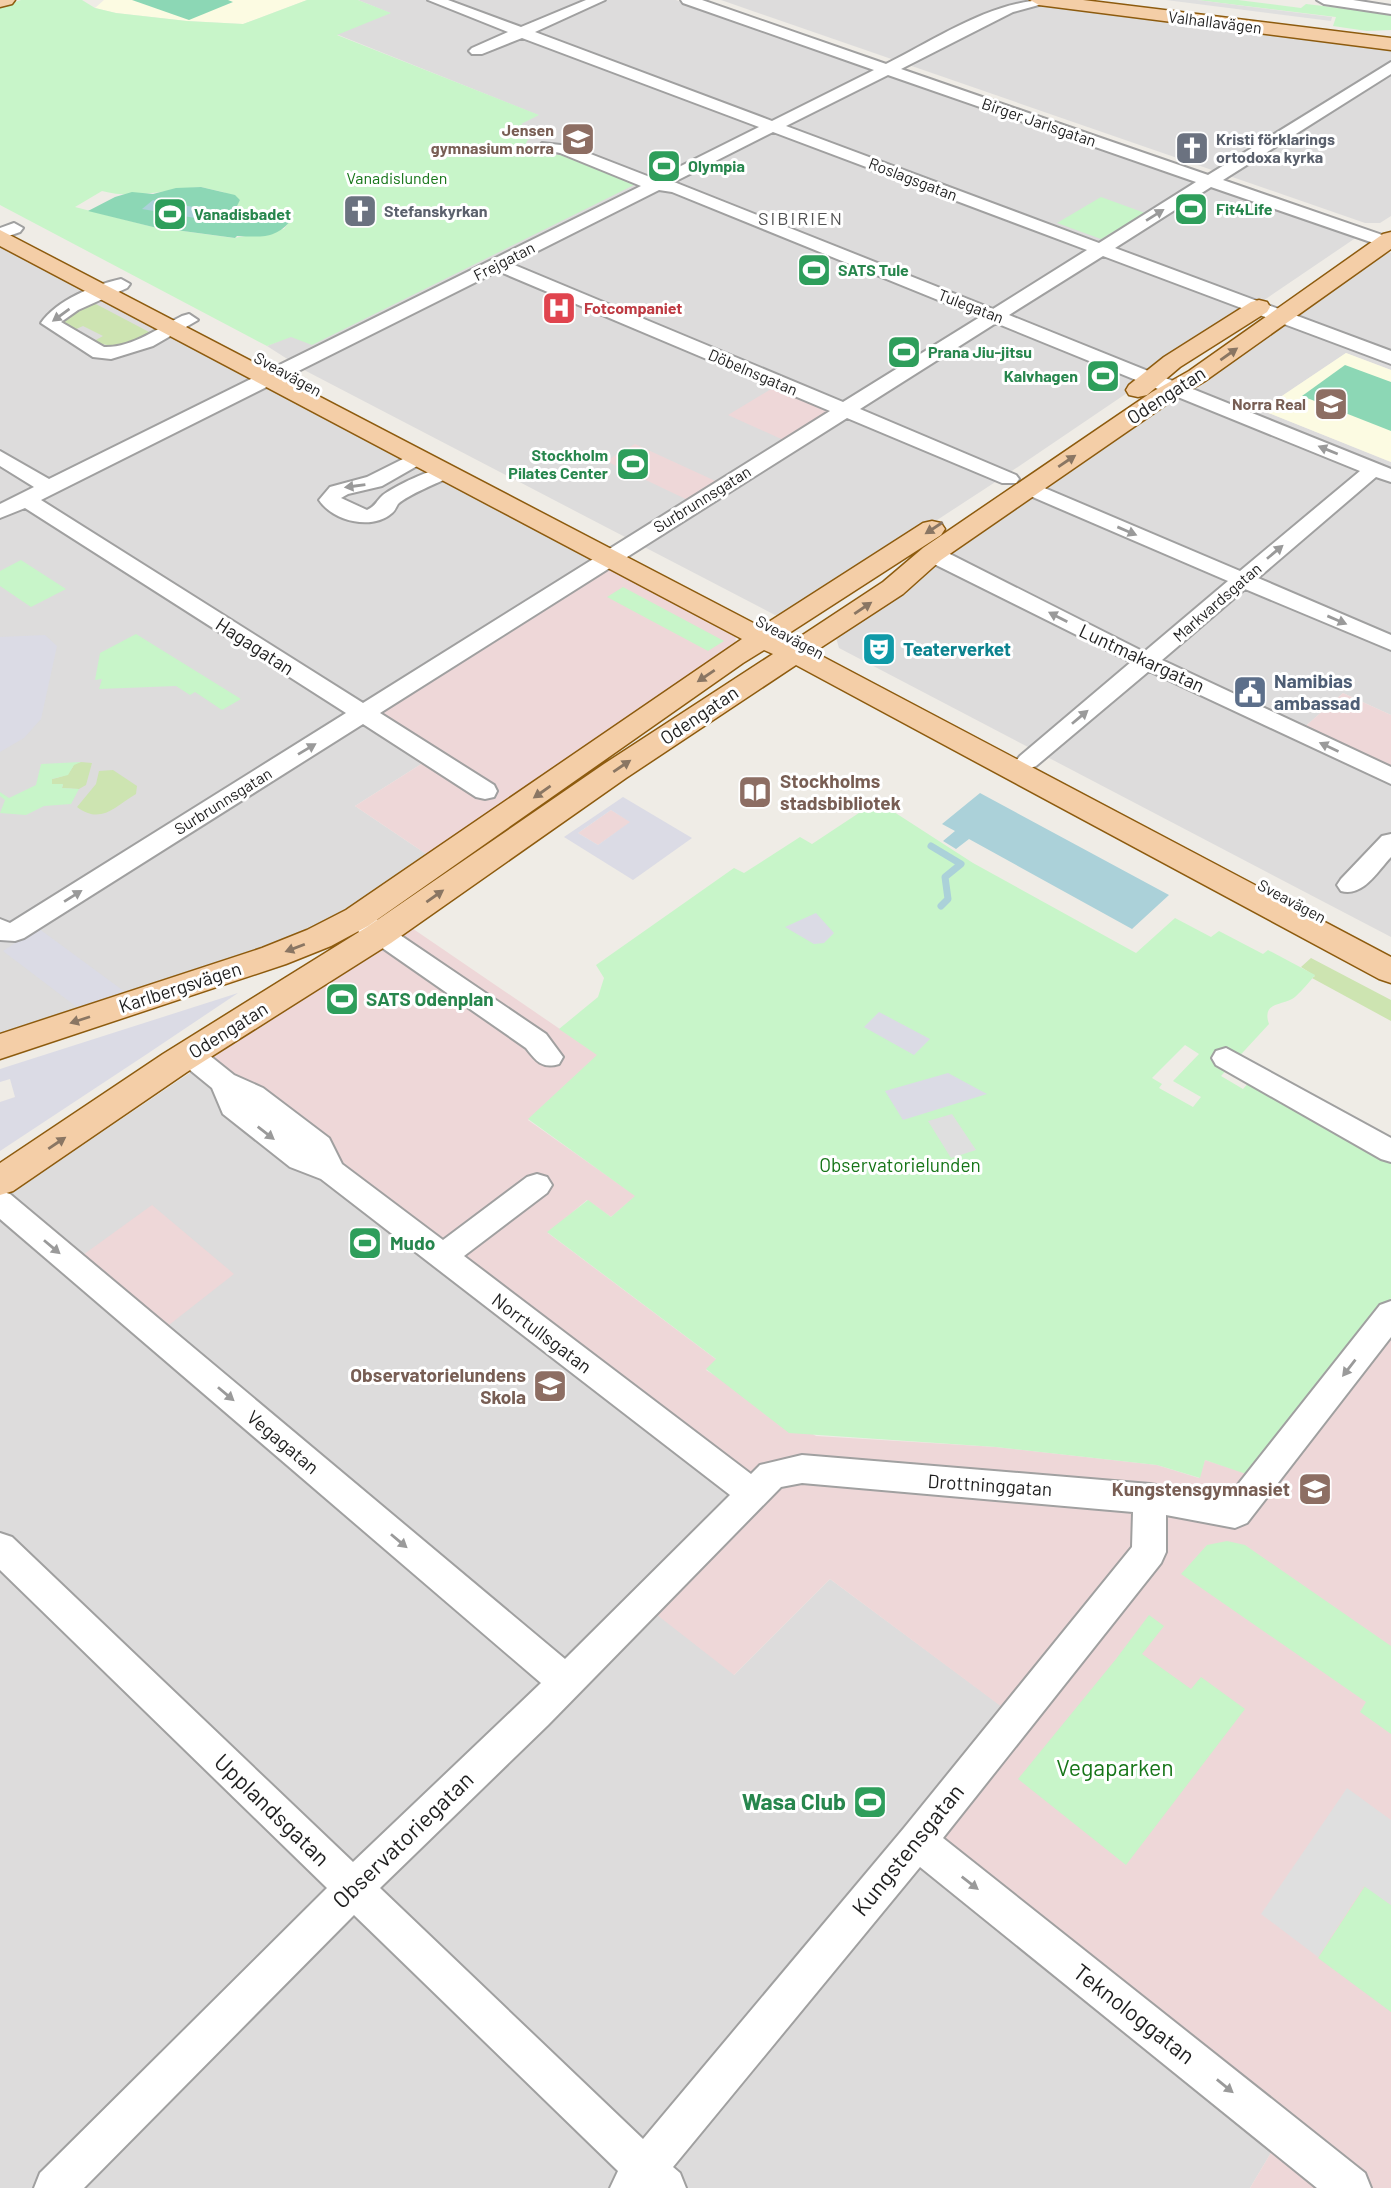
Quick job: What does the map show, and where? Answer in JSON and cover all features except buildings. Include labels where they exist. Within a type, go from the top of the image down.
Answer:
[{"type":"main road","points":[[0,2],[6,0]]},
{"type":"main road","name":"Valhallavägen","points":[[1040,0],[1391,44]]},
{"type":"main road","name":"Valhallavägen","points":[[1080,0],[1391,38]]},
{"type":"main road","name":"Sveavägen","points":[[3,227],[276,375],[784,641],[1391,971]]},
{"type":"main road","name":"Odengatan","points":[[0,1181],[189,1054],[368,926],[1163,383],[1203,341],[1386,236]]},
{"type":"main road","name":"Odengatan","points":[[1163,383],[1197,376],[1386,236]]},
{"type":"main road","name":"Sveavägen","points":[[276,375],[416,458],[615,553]]},
{"type":"main road","name":"Odengatan","points":[[784,641],[893,588],[1019,483]]},
{"type":"main road","name":"Sveavägen","points":[[784,641],[1028,761],[1391,953]]},
{"type":"main road","name":"Karlbergsvägen","points":[[0,1047],[274,956],[319,938],[368,926]]},
{"type":"street","name":"Roslagsgatan","points":[[435,0],[773,126],[1093,254],[1280,317],[1391,358]]},
{"type":"street","points":[[477,51],[598,0]]},
{"type":"street","name":"Birger Jarlsgatan","points":[[688,0],[891,67]]},
{"type":"street","name":"Birger Jarlsgatan","points":[[704,0],[1213,179],[1386,236]]},
{"type":"street","name":"Frejgatan","points":[[0,512],[1010,5],[1040,0]]},
{"type":"street","points":[[1324,0],[1391,9]]},
{"type":"street","name":"Surbrunnsgatan","points":[[8,930],[344,727],[360,714],[615,553],[1391,67]]},
{"type":"street","name":"Tulegatan","points":[[548,146],[677,188],[1382,472]]},
{"type":"street","name":"Döbelnsgatan","points":[[497,264],[1019,483],[1391,643]]},
{"type":"street","points":[[112,288],[52,318],[50,323],[100,353],[108,354],[137,345],[181,324]]},
{"type":"street","points":[[0,457],[49,488]]},
{"type":"street","points":[[416,458],[365,486],[348,486],[335,492],[329,500],[359,517],[371,516],[385,509],[390,500],[445,472]]},
{"type":"street","name":"Markvardsgatan","points":[[1028,761],[1242,580],[1382,472]]},
{"type":"street","name":"Hagagatan","points":[[26,499],[360,714],[485,791]]},
{"type":"street","name":"Luntmakargatan","points":[[932,554],[1391,776]]},
{"type":"street","points":[[1350,885],[1391,842]]},
{"type":"street","points":[[368,926],[536,1041],[549,1057]]},
{"type":"street","name":"Norrtullsgatan","points":[[189,1054],[224,1082],[233,1107],[300,1159],[331,1171],[753,1494]]},
{"type":"street","points":[[1226,1058],[1391,1151]]},
{"type":"street","points":[[442,1257],[537,1185]]},
{"type":"street","name":"Vegagatan","points":[[0,1202],[566,1682]]},
{"type":"street","name":"Drottninggatan","points":[[753,1494],[772,1475],[802,1469],[1150,1499],[1235,1513],[1391,1314]]},
{"type":"street","name":"Observatoriegatan","points":[[55,2188],[353,1888],[566,1682],[753,1494]]},
{"type":"street","name":"Kungstensgatan","points":[[647,2182],[676,2129],[917,1841],[1149,1552],[1150,1499]]},
{"type":"street","name":"Upplandsgatan","points":[[0,1548],[353,1888],[647,2182]]},
{"type":"street","name":"Teknologgatan","points":[[917,1841],[1350,2188]]},
{"type":"shaded area","points":[[104,0],[307,0],[243,24],[187,21],[95,8]]},
{"type":"shaded area","points":[[358,0],[676,0],[1357,237],[1003,477],[790,616],[775,615],[306,371],[267,346],[540,231],[635,184],[560,155],[540,154],[524,145],[528,136],[520,124],[538,115],[336,34],[390,13]]},
{"type":"shaded area","points":[[721,0],[1023,0],[1391,46],[1391,216],[1380,223],[1365,223]]},
{"type":"shaded area","points":[[1166,0],[1197,0],[1332,17],[1331,21]]},
{"type":"shaded area","points":[[0,236],[614,555],[437,754],[355,806],[435,860],[356,916],[0,1044]]},
{"type":"shaded area","points":[[1389,252],[1391,370],[1346,353],[1261,410],[1391,462],[1391,715],[1343,693],[1300,731],[1391,775],[1391,937],[839,648],[835,634]]},
{"type":"shaded area","name":"Norra Real","points":[[1346,353],[1391,370],[1391,462],[1261,410]]},
{"type":"shaded area","points":[[781,383],[843,410],[790,443],[728,415]]},
{"type":"shaded area","points":[[635,444],[722,484],[694,503],[606,461]]},
{"type":"shaded area","points":[[614,555],[736,635],[735,648],[435,860],[355,806],[437,754],[367,710]]},
{"type":"shaded area","points":[[45,635],[57,646],[41,719],[24,738],[0,752],[0,637]]},
{"type":"shaded area","points":[[1343,693],[1391,715],[1391,775],[1300,731]]},
{"type":"shaded area","points":[[623,797],[692,838],[633,880],[564,837]],"holes":[[[611,810],[630,822],[598,845],[578,833]]]},
{"type":"shaded area","points":[[611,810],[631,822],[598,845],[578,833]]},
{"type":"shaded area","points":[[816,913],[834,933],[824,943],[814,944],[785,927]]},
{"type":"shaded area","points":[[406,924],[598,1055],[528,1120],[636,1196],[611,1217],[587,1200],[548,1233],[717,1360],[706,1370],[816,1436],[996,1447],[1157,1465],[1199,1478],[1205,1460],[1249,1474],[1391,1298],[1391,2188],[1250,2188],[1282,2134],[921,1839],[1018,1719],[830,1579],[734,1675],[643,1604],[753,1497],[194,1070]]},
{"type":"shaded area","points":[[38,928],[125,992],[78,1008],[3,951]]},
{"type":"shaded area","points":[[238,993],[0,1151],[0,1102],[15,1097],[10,1079],[0,1082],[0,1069]]},
{"type":"shaded area","points":[[879,1012],[930,1039],[914,1055],[864,1027]]},
{"type":"shaded area","points":[[194,1070],[753,1497],[734,1675],[830,1579],[1019,1719],[1282,2134],[1250,2188],[0,2188],[0,1201]]},
{"type":"shaded area","points":[[948,1073],[987,1094],[903,1120],[885,1091]]},
{"type":"shaded area","points":[[952,1114],[976,1150],[951,1158],[928,1121]]},
{"type":"shaded area","points":[[152,1205],[234,1274],[160,1332],[76,1260]]},
{"type":"shaded area","points":[[1347,1788],[1391,1820],[1391,1905],[1364,1886],[1318,1957],[1261,1914]]},
{"type":"green space","name":"Vanadislunden","points":[[21,0],[82,0],[95,8],[116,13],[243,24],[307,0],[358,0],[391,13],[337,35],[539,115],[521,124],[533,130],[525,145],[540,154],[560,155],[636,184],[312,345],[291,337],[267,346],[0,205],[0,7]],"holes":[[[201,187],[223,192],[240,200],[235,208],[244,215],[291,219],[284,229],[234,238],[153,227],[75,207],[102,191],[139,194]]]},
{"type":"green space","points":[[132,0],[228,0],[233,2],[189,20]]},
{"type":"green space","points":[[1197,0],[1238,0],[1301,8],[1306,4],[1391,14],[1391,30],[1367,31],[1333,26],[1336,17]]},
{"type":"green space","name":"Vanadisbadet","points":[[201,187],[235,195],[240,200],[236,208],[244,215],[292,219],[280,230],[268,235],[235,238],[153,227],[88,211],[115,197],[132,192],[153,194],[176,188]]},
{"type":"green space","points":[[1101,197],[1145,213],[1101,239],[1057,223]]},
{"type":"green space","points":[[94,303],[151,333],[123,344],[109,345],[94,341],[103,336],[83,326],[74,330],[60,322]]},
{"type":"green space","points":[[1345,365],[1391,382],[1391,431],[1302,396]]},
{"type":"green space","points":[[21,560],[66,589],[31,607],[0,586],[0,571]]},
{"type":"green space","points":[[623,587],[724,641],[708,651],[607,597]]},
{"type":"green space","points":[[136,634],[241,699],[222,710],[195,692],[190,695],[176,686],[99,689],[102,679],[95,680],[100,653]]},
{"type":"green space","points":[[81,762],[74,765],[68,775],[52,779],[52,784],[63,784],[62,788],[79,789],[71,804],[44,806],[26,815],[0,813],[5,800],[0,796],[0,792],[9,798],[36,785],[41,764]]},
{"type":"green space","points":[[92,763],[86,785],[79,789],[51,784],[52,779],[65,775],[74,764]]},
{"type":"green space","points":[[113,770],[137,786],[136,794],[114,809],[100,814],[86,812],[77,807],[96,784],[99,771]]},
{"type":"green space","name":"Observatorielunden","points":[[877,801],[973,863],[1136,953],[1175,918],[1211,937],[1219,931],[1263,954],[1268,950],[1315,975],[1295,997],[1275,1005],[1268,1011],[1269,1024],[1221,1076],[1243,1089],[1251,1080],[1391,1157],[1391,1298],[1249,1475],[1205,1460],[1200,1478],[1157,1465],[996,1447],[789,1433],[706,1369],[716,1359],[547,1232],[588,1200],[611,1217],[635,1196],[528,1119],[597,1055],[559,1029],[598,997],[604,978],[596,965],[734,868],[744,873],[800,837],[812,844]],"holes":[[[1185,1045],[1199,1054],[1173,1081],[1201,1097],[1193,1107],[1159,1088],[1162,1084],[1152,1078]]]},
{"type":"green space","points":[[1311,958],[1391,1000],[1391,1021],[1312,978],[1315,976],[1301,967]]},
{"type":"green space","points":[[1227,1541],[1245,1545],[1391,1646],[1391,1734],[1360,1712],[1366,1702],[1181,1574],[1207,1545]]},
{"type":"green space","name":"Vegaparken","points":[[1149,1615],[1164,1626],[1142,1654],[1191,1689],[1201,1677],[1245,1709],[1126,1865],[1018,1779]]},
{"type":"green space","points":[[1365,1886],[1391,1905],[1391,2012],[1318,1958]]},
{"type":"water","points":[[153,200],[217,211],[207,220],[142,209]]},
{"type":"water","points":[[980,793],[1169,895],[1132,929],[969,839],[956,849],[943,841],[955,831],[942,824]]},
{"type":"waterway","points":[[931,846],[961,864],[945,877],[948,899],[941,906]]},
{"type":"place","name":"Jensen gymnasium norra","points":[[578,139]]},
{"type":"place","name":"Kristi förklarings ortodoxa kyrka","points":[[1192,148]]},
{"type":"place","name":"Olympia","points":[[664,166]]},
{"type":"place","name":"Fit4Life","points":[[1191,209]]},
{"type":"place","name":"Stefanskyrkan","points":[[360,211]]},
{"type":"place","name":"Vanadisbadet","points":[[170,214]]},
{"type":"place","name":"SATS Tule","points":[[814,270]]},
{"type":"place","name":"Fotcompaniet","points":[[559,308]]},
{"type":"place","name":"Prana Jiu-jitsu","points":[[904,352]]},
{"type":"place","name":"Kalvhagen","points":[[1103,376]]},
{"type":"place","name":"Norra Real","points":[[1331,404]]},
{"type":"place","name":"Stockholm Pilates Center","points":[[633,464]]},
{"type":"place","name":"Teaterverket","points":[[879,649]]},
{"type":"place","name":"Namibias ambassad","points":[[1250,692]]},
{"type":"place","name":"Stockholms stadsbibliotek","points":[[755,792]]},
{"type":"place","name":"SATS Odenplan","points":[[342,999]]},
{"type":"place","name":"Mudo","points":[[365,1243]]},
{"type":"place","name":"Observatorielundens Skola","points":[[550,1386]]},
{"type":"place","name":"Kungstensgymnasiet","points":[[1315,1489]]},
{"type":"place","name":"Wasa Club","points":[[870,1802]]},
{"type":"district","name":"SIBIRIEN","points":[[801,219]]}]
